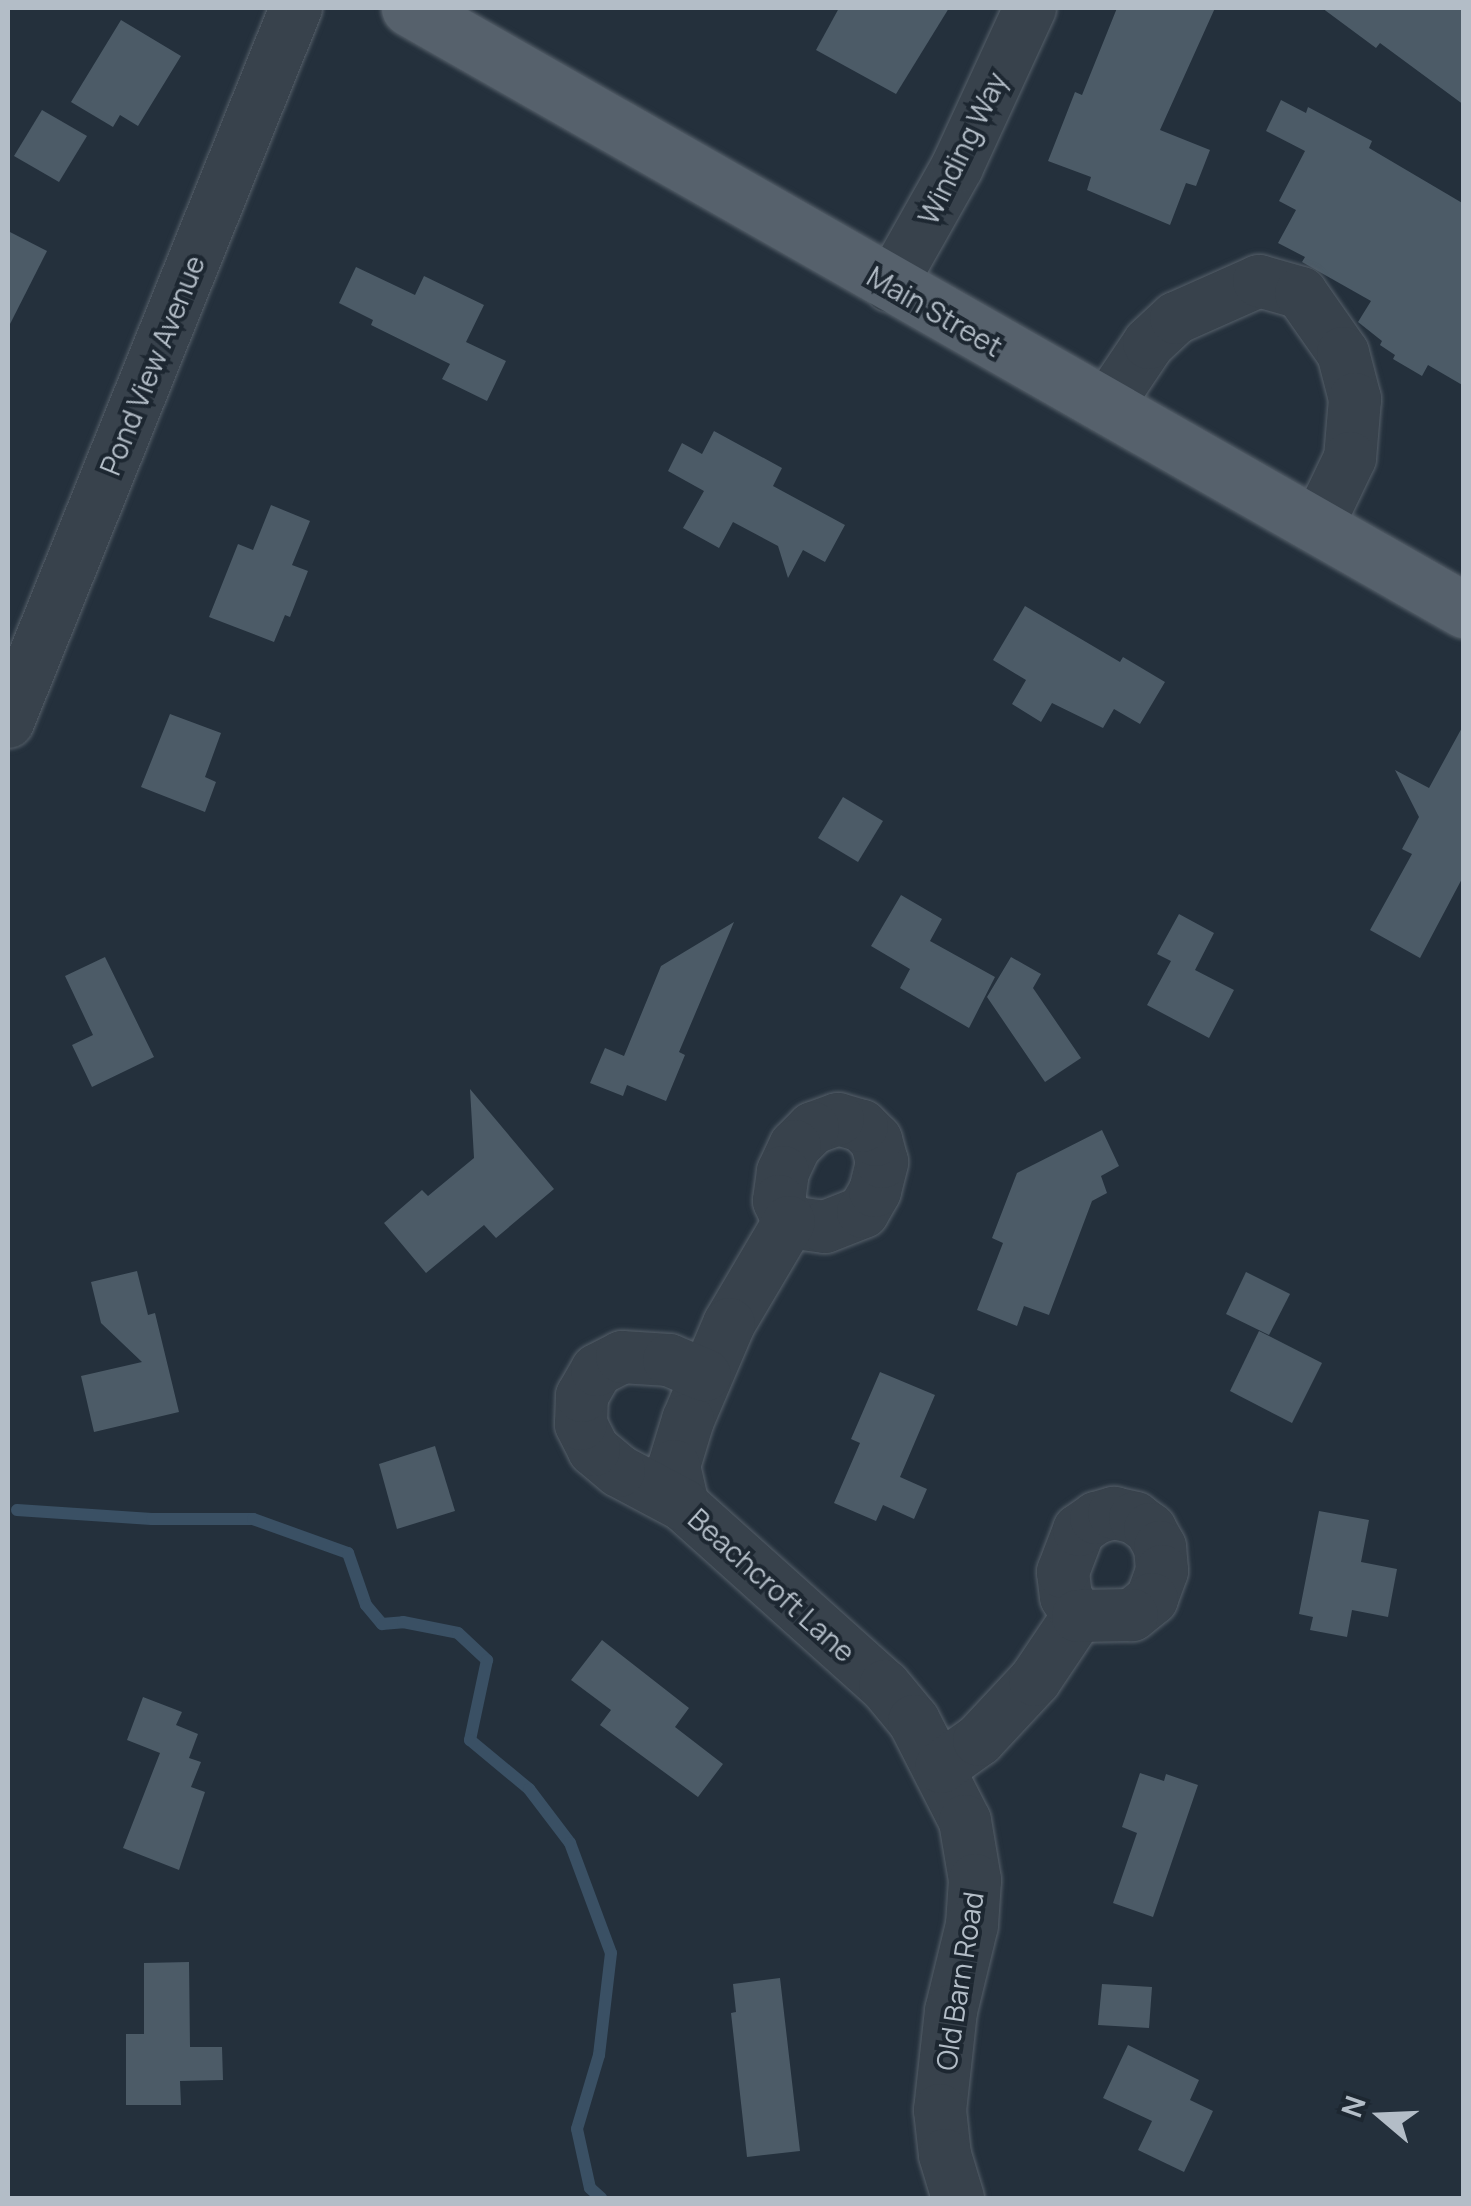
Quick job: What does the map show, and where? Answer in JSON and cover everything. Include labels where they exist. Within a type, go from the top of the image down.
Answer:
[{"type":"main road","name":"Main Street","points":[[409,8],[890,286],[1464,610]]},
{"type":"street","name":"Pond View Avenue","points":[[8,722],[296,8]]},
{"type":"street","name":"Winding Way","points":[[890,286],[956,166],[1030,8]]},
{"type":"street","points":[[1106,407],[1149,343],[1176,318],[1259,281],[1301,293],[1343,353],[1355,399],[1350,458],[1317,527]]},
{"type":"street","name":"Beachcroft Lane","points":[[789,1222],[729,1324],[705,1376],[674,1466],[683,1505],[885,1686],[914,1721],[941,1767]]},
{"type":"street","points":[[683,1505],[620,1471],[594,1450],[581,1424],[582,1396],[596,1370],[622,1358],[670,1360],[705,1376]]},
{"type":"street","points":[[941,1767],[979,1740],[1036,1680],[1078,1616]]},
{"type":"street","name":"Old Barn Road","points":[[941,1767],[965,1821],[975,1880],[972,1924],[948,2028],[940,2110],[946,2155],[958,2198]]},
{"type":"building","points":[[839,8],[949,8],[896,94],[816,50]]},
{"type":"building","points":[[1117,8],[1215,8],[1160,130],[1210,150],[1196,186],[1186,183],[1170,225],[1087,190],[1091,177],[1048,161],[1075,92],[1082,95]]},
{"type":"building","points":[[1322,8],[1464,8],[1464,105],[1380,43],[1376,48]]},
{"type":"building","points":[[121,20],[181,56],[138,126],[120,115],[113,127],[71,102]]},
{"type":"building","points":[[1281,100],[1306,113],[1308,107],[1372,141],[1369,148],[1464,204],[1464,386],[1428,365],[1422,376],[1393,359],[1395,355],[1380,345],[1382,341],[1358,322],[1371,301],[1302,262],[1305,257],[1278,243],[1296,210],[1279,201],[1305,151],[1266,131]]},
{"type":"building","points":[[42,110],[87,136],[59,182],[14,156]]},
{"type":"building","points":[[8,231],[47,251],[8,328]]},
{"type":"building","points":[[356,267],[415,295],[424,276],[484,305],[466,342],[506,361],[487,401],[442,379],[450,364],[371,325],[373,320],[339,303]]},
{"type":"building","points":[[714,431],[782,468],[773,486],[845,525],[825,562],[803,550],[788,578],[778,546],[733,522],[719,548],[683,528],[704,491],[668,471],[682,443],[702,454]]},
{"type":"building","points":[[271,505],[310,521],[292,565],[308,571],[290,617],[285,615],[274,642],[209,617],[238,544],[253,550]]},
{"type":"building","points":[[1025,606],[1120,662],[1123,657],[1165,682],[1140,724],[1114,709],[1103,728],[1052,703],[1041,722],[1012,704],[1026,680],[993,660]]},
{"type":"building","points":[[170,714],[221,733],[205,777],[216,782],[205,812],[141,787]]},
{"type":"building","points":[[1464,724],[1464,875],[1420,958],[1370,930],[1412,854],[1402,849],[1419,817],[1395,770],[1429,788]]},
{"type":"building","points":[[843,797],[883,821],[858,862],[818,838]]},
{"type":"building","points":[[901,895],[942,919],[930,941],[995,977],[969,1028],[900,988],[910,969],[871,946]]},
{"type":"building","points":[[1179,914],[1214,933],[1195,970],[1234,990],[1209,1038],[1147,1005],[1171,961],[1157,954]]},
{"type":"building","points":[[734,922],[679,1052],[685,1055],[666,1101],[627,1085],[623,1096],[590,1083],[605,1048],[624,1056],[661,966]]},
{"type":"building","points":[[105,957],[154,1057],[92,1087],[72,1045],[93,1035],[65,976]]},
{"type":"building","points":[[1011,957],[1041,974],[1033,988],[1081,1058],[1045,1082],[987,997]]},
{"type":"building","points":[[470,1089],[554,1189],[496,1238],[484,1225],[426,1273],[384,1223],[422,1190],[428,1196],[474,1158]]},
{"type":"building","points":[[1102,1130],[1119,1166],[1101,1176],[1107,1193],[1092,1201],[1049,1315],[1024,1306],[1017,1326],[977,1310],[1003,1243],[992,1238],[1017,1173]]},
{"type":"building","points":[[137,1271],[148,1315],[155,1313],[179,1412],[94,1432],[81,1376],[142,1362],[101,1323],[91,1282]]},
{"type":"building","points":[[1246,1272],[1290,1294],[1269,1335],[1226,1314]]},
{"type":"building","points":[[1259,1331],[1322,1363],[1292,1423],[1230,1391]]},
{"type":"building","points":[[880,1372],[935,1395],[900,1477],[927,1489],[914,1519],[883,1505],[876,1521],[834,1503],[860,1443],[851,1439]]},
{"type":"building","points":[[435,1446],[455,1511],[397,1529],[379,1464]]},
{"type":"building","points":[[1319,1511],[1369,1520],[1361,1562],[1397,1569],[1388,1617],[1352,1610],[1347,1637],[1310,1630],[1313,1617],[1299,1614]]},
{"type":"building","points":[[602,1640],[689,1708],[675,1727],[723,1764],[698,1797],[600,1725],[611,1710],[571,1680]]},
{"type":"building","points":[[143,1697],[182,1712],[176,1725],[198,1734],[189,1758],[201,1762],[191,1787],[205,1792],[179,1870],[123,1848],[160,1753],[127,1740]]},
{"type":"building","points":[[1140,1773],[1164,1781],[1166,1774],[1198,1785],[1153,1917],[1113,1903],[1137,1833],[1122,1827]]},
{"type":"building","points":[[189,1962],[190,2047],[222,2047],[223,2080],[180,2081],[181,2105],[126,2105],[126,2034],[144,2034],[144,1963]]},
{"type":"building","points":[[780,1978],[800,2151],[747,2157],[731,2013],[736,2012],[733,1984]]},
{"type":"building","points":[[1102,1984],[1152,1987],[1149,2028],[1098,2025]]},
{"type":"building","points":[[1128,2045],[1199,2080],[1190,2100],[1213,2111],[1184,2172],[1138,2150],[1152,2121],[1103,2098]]},
{"type":"waterway","points":[[17,1510],[152,1519],[253,1519],[348,1553],[366,1605],[382,1624],[403,1622],[458,1633],[487,1660],[470,1740],[529,1789],[570,1843],[611,1953],[599,2055],[577,2129],[590,2188],[601,2198]]}]
